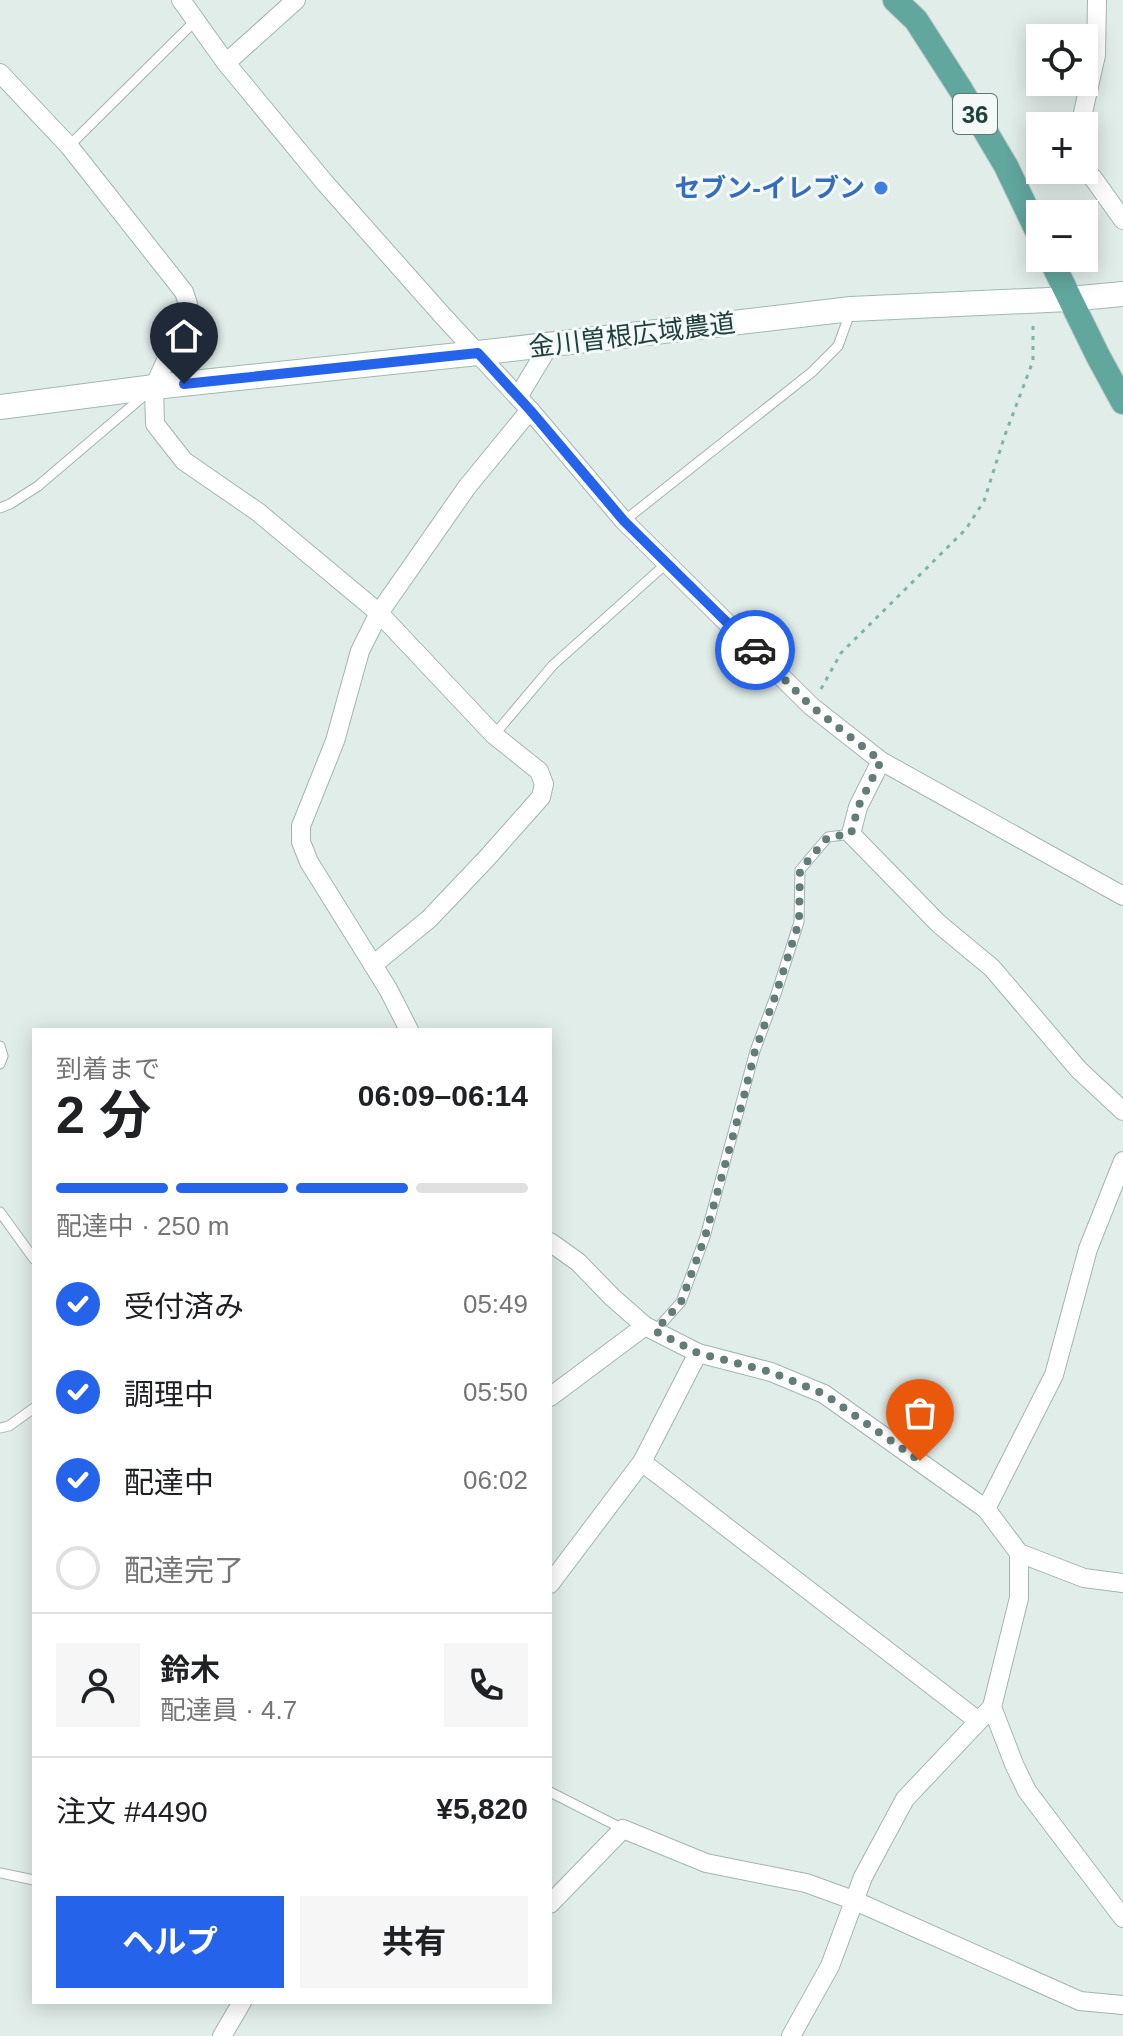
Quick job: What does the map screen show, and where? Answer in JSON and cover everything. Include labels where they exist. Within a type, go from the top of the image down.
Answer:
[{"type":"main road","name":"36","points":[[895,0],[916,20],[961,90],[1006,166],[1026,208]]},
{"type":"main road","points":[[1056,272],[1123,402]]},
{"type":"street","points":[[181,0],[226,63],[325,183],[524,404],[624,521],[811,706],[881,761],[1123,896]]},
{"type":"street","points":[[226,63],[296,0]]},
{"type":"street","points":[[1083,112],[1096,55],[1097,0]]},
{"type":"street","points":[[0,73],[69,146],[184,292],[188,304],[186,316],[154,387],[155,424],[184,461],[258,512],[379,613],[494,735],[539,771],[544,784],[541,797],[524,818],[429,919],[373,965]]},
{"type":"street","points":[[1097,184],[1123,220]]},
{"type":"street","name":"金川曽根広域農道","points":[[0,407],[851,309],[1123,294]]},
{"type":"street","points":[[408,1028],[388,989],[309,862],[301,842],[301,826],[335,741],[360,651],[379,613],[524,404],[550,344]]},
{"type":"street","points":[[881,761],[858,807],[851,834],[939,924],[992,968],[1079,1070],[1123,1111]]},
{"type":"street","points":[[986,1509],[1054,1375],[1088,1249],[1123,1161]]},
{"type":"street","points":[[552,1243],[578,1262],[612,1297],[650,1328],[698,1353],[771,1372],[824,1394],[986,1509],[1019,1553],[1084,1578],[1123,1583]]},
{"type":"street","points":[[552,1396],[650,1328]]},
{"type":"street","points":[[552,1581],[642,1462],[698,1353]]},
{"type":"street","points":[[642,1462],[977,1720]]},
{"type":"street","points":[[1019,1553],[1019,1598],[992,1707],[1027,1791],[1123,1918]]},
{"type":"street","points":[[791,2036],[830,1966],[863,1877],[905,1799],[992,1707]]},
{"type":"street","points":[[552,1902],[623,1829],[706,1863],[806,1883],[853,1900],[1080,2001],[1123,2005]]},
{"type":"street","points":[[222,2036],[241,2004]]},
{"type":"lane","points":[[69,146],[196,20]]},
{"type":"lane","points":[[624,521],[812,372],[838,346],[851,309]]},
{"type":"lane","points":[[0,508],[38,486],[154,387]]},
{"type":"lane","points":[[494,735],[553,665],[667,563]]},
{"type":"lane","points":[[650,1328],[681,1302],[705,1237],[755,1051],[799,922],[800,870],[828,837],[851,834]]},
{"type":"lane","points":[[0,1046],[3,1056],[0,1064]]},
{"type":"lane","points":[[0,1212],[32,1256]]},
{"type":"lane","points":[[0,1428],[9,1426],[32,1409]]},
{"type":"lane","points":[[552,1793],[623,1829]]},
{"type":"lane","points":[[0,1873],[32,1880]]},
{"type":"path","points":[[811,706],[841,653],[966,529],[984,501],[1033,361],[1034,299]]},
{"type":"way so far","points":[[755,650],[811,706],[881,761],[858,807],[851,834],[828,837],[800,870],[799,922],[755,1051],[705,1237],[681,1302],[655,1331],[698,1353],[771,1372],[824,1394],[920,1461]]},
{"type":"place","name":"セブン-イレブン","points":[[881,188]]},
{"type":"route","points":[[184,384],[478,353],[624,521],[755,650]]}]
